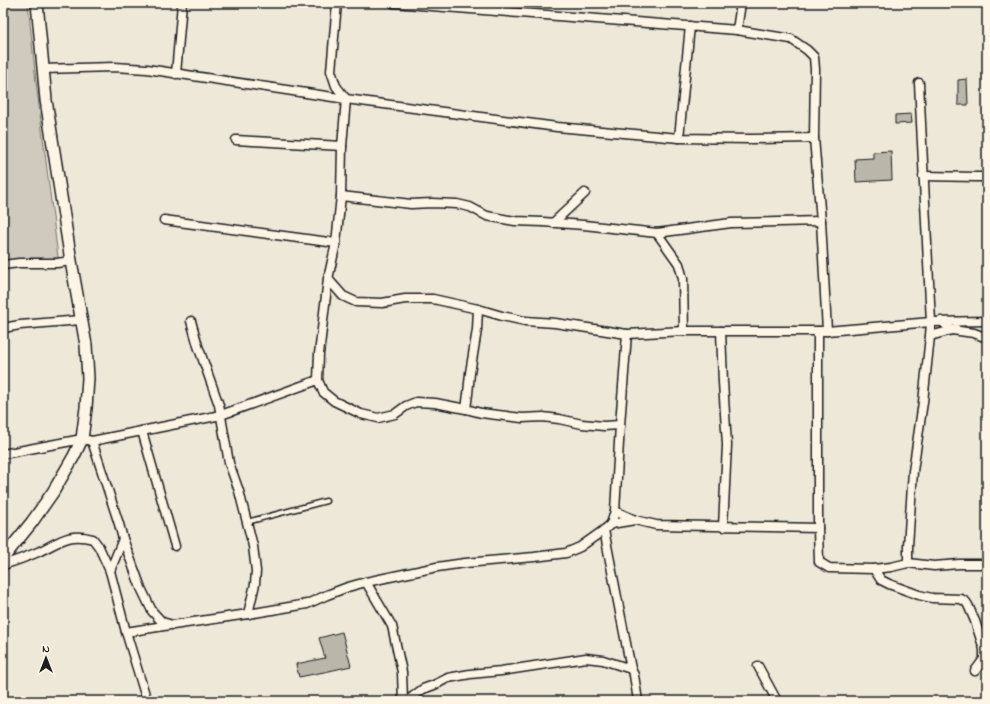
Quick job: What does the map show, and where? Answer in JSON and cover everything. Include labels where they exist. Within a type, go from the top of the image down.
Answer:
[{"type":"street","points":[[37,3],[46,100],[71,261],[86,345],[88,378],[86,408],[87,440],[117,518],[123,540],[141,588],[152,611],[162,622],[173,625]]},
{"type":"street","points":[[176,74],[182,3]]},
{"type":"street","points":[[337,3],[331,72],[336,86],[346,99],[342,146],[341,196],[336,243],[328,279],[319,354],[318,380],[323,392],[334,401],[361,414],[378,418],[395,414],[406,406],[416,402],[435,403],[481,413],[522,418],[543,417],[582,424],[604,426],[620,425]]},
{"type":"street","points":[[393,3],[737,30],[791,39],[807,50],[814,56],[815,69],[814,138],[828,331]]},
{"type":"street","points":[[737,30],[741,3]]},
{"type":"street","points":[[679,138],[690,26]]},
{"type":"street","points":[[43,69],[114,67],[147,69],[346,99],[557,127],[679,138],[814,138]]},
{"type":"street","points":[[908,562],[913,470],[923,402],[931,322],[919,83]]},
{"type":"street","points":[[236,140],[342,146]]},
{"type":"street","points":[[924,176],[987,177]]},
{"type":"street","points":[[553,223],[585,193]]},
{"type":"street","points":[[341,196],[411,204],[457,204],[470,207],[487,216],[515,221],[584,225],[657,233],[730,223],[821,221]]},
{"type":"street","points":[[164,220],[336,243]]},
{"type":"street","points":[[657,233],[679,264],[683,279],[684,331]]},
{"type":"street","points":[[3,265],[71,261]]},
{"type":"street","points":[[328,279],[343,296],[356,302],[382,303],[405,299],[433,299],[525,321],[556,323],[627,334],[684,331],[828,331],[931,322],[987,321]]},
{"type":"street","points":[[466,409],[470,373],[478,330],[478,309]]},
{"type":"street","points":[[3,328],[20,325],[81,320]]},
{"type":"street","points":[[191,321],[198,346],[219,405],[229,463],[239,491],[253,546],[256,570],[255,584],[248,614]]},
{"type":"street","points":[[930,336],[960,327],[968,321]]},
{"type":"street","points":[[941,322],[952,330],[974,333],[987,338]]},
{"type":"street","points":[[720,331],[727,445],[723,527]]},
{"type":"street","points":[[818,331],[819,562],[829,568],[874,569],[891,567],[908,562],[934,566],[987,564]]},
{"type":"street","points":[[611,524],[615,511],[627,334]]},
{"type":"street","points":[[3,454],[142,431],[220,415],[318,380]]},
{"type":"street","points":[[142,431],[175,546]]},
{"type":"street","points":[[3,558],[32,522],[53,492],[74,456],[87,440]]},
{"type":"street","points":[[615,511],[635,520],[656,526],[818,528]]},
{"type":"street","points":[[126,632],[307,604],[327,594],[348,587],[437,567],[465,563],[534,558],[566,552],[580,547],[611,524],[635,520]]},
{"type":"street","points":[[604,530],[638,701]]},
{"type":"street","points":[[3,564],[18,560],[67,537],[83,536],[93,539],[99,547],[110,570],[126,632],[147,701]]},
{"type":"street","points":[[110,570],[123,540]]},
{"type":"street","points":[[874,569],[881,580],[919,595],[932,598],[960,599],[966,602],[975,620],[984,649],[984,659],[975,671]]},
{"type":"street","points":[[366,582],[392,626],[402,672],[403,701]]},
{"type":"street","points":[[407,701],[423,689],[448,678],[470,674],[501,671],[586,658],[603,660],[631,669]]},
{"type":"street","points":[[758,666],[777,701]]},
{"type":"lane","points":[[247,522],[326,501]]},
{"type":"shaded area","points":[[3,3],[28,3],[36,82],[58,260],[3,261]]},
{"type":"building","points":[[967,79],[968,105],[958,105],[958,80]]},
{"type":"building","points":[[911,114],[912,123],[895,124],[895,115]]},
{"type":"building","points":[[891,151],[892,180],[856,182],[855,159],[873,158],[873,152]]},
{"type":"building","points":[[342,632],[351,666],[299,677],[296,664],[325,658],[319,638]]}]
